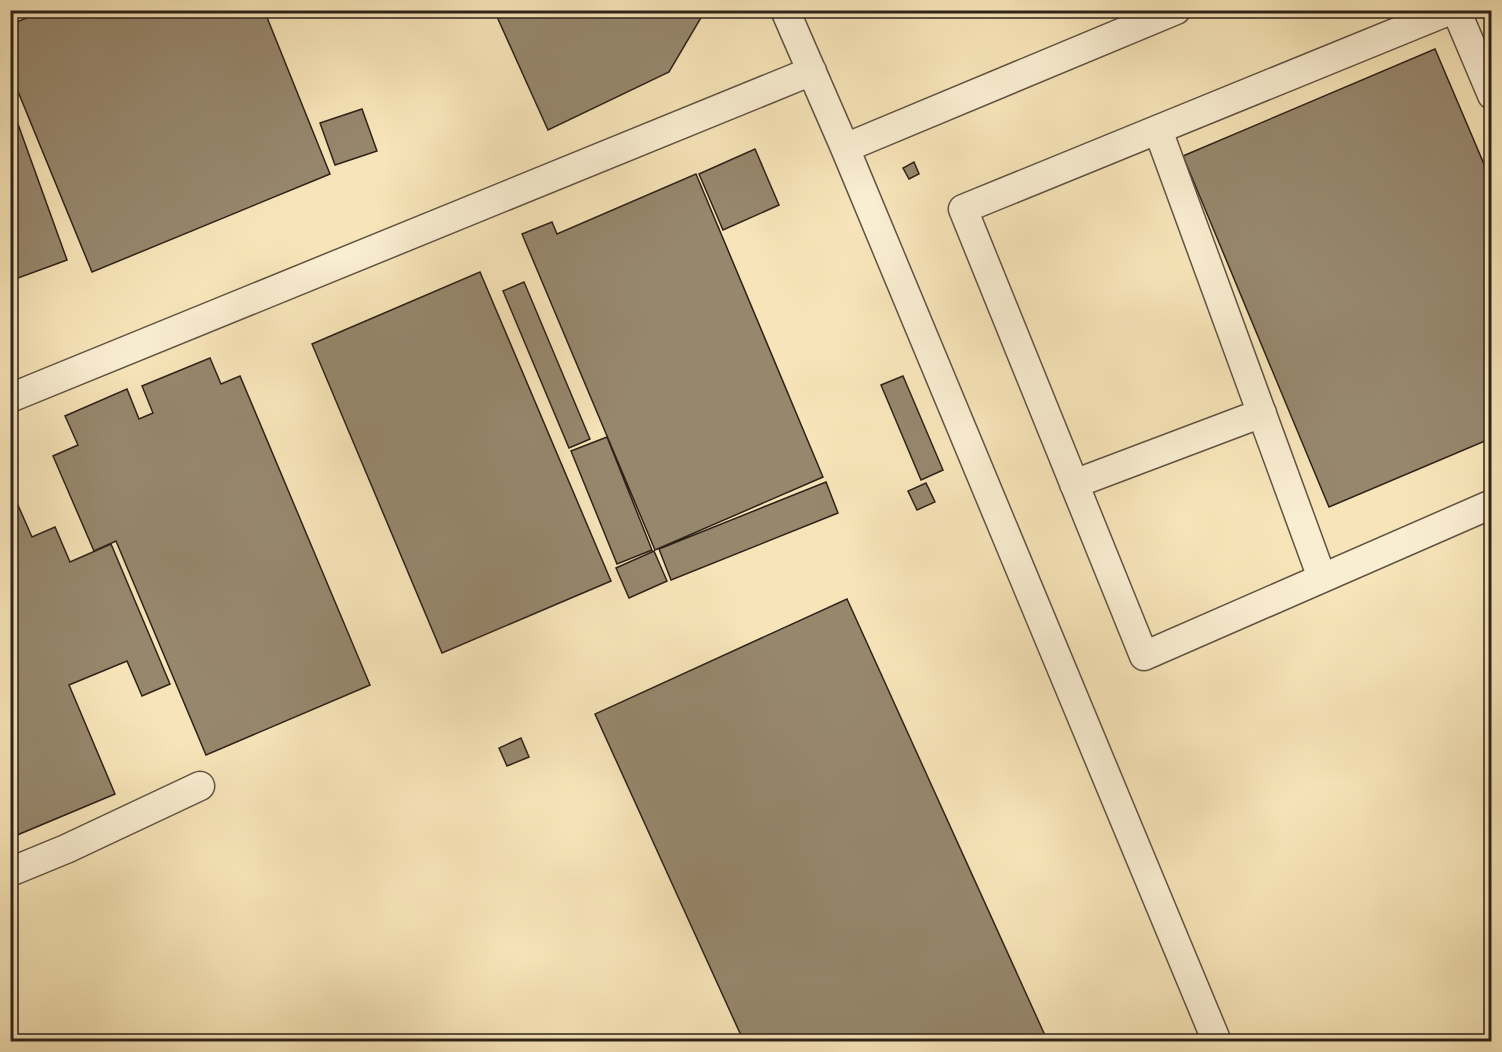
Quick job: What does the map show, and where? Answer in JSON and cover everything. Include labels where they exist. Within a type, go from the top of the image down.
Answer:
[{"type":"street","points":[[785,10],[845,148],[1217,1041]]},
{"type":"street","points":[[845,148],[1176,10]]},
{"type":"street","points":[[1451,10],[963,209],[1143,656],[1491,504]]},
{"type":"street","points":[[1456,10],[1491,95]]},
{"type":"street","points":[[10,398],[812,71]]},
{"type":"street","points":[[1158,130],[1322,578]]},
{"type":"street","points":[[1074,484],[1262,413]]},
{"type":"street","points":[[10,872],[66,849],[200,786]]},
{"type":"building","points":[[45,10],[264,10],[330,174],[92,272],[10,72],[10,25]]},
{"type":"building","points":[[494,10],[699,10],[702,16],[669,72],[548,130]]},
{"type":"building","points":[[1435,49],[1492,183],[1492,438],[1329,507],[1183,156]]},
{"type":"building","points":[[10,102],[67,260],[10,281]]},
{"type":"building","points":[[362,109],[377,151],[335,165],[320,123]]},
{"type":"building","points":[[755,149],[779,205],[723,230],[699,174]]},
{"type":"building","points":[[914,162],[919,174],[909,179],[903,168]]},
{"type":"building","points":[[696,174],[823,477],[655,550],[522,234],[552,222],[557,234]]},
{"type":"building","points":[[480,272],[611,581],[442,653],[312,344]]},
{"type":"building","points":[[524,282],[590,439],[569,448],[503,291]]},
{"type":"building","points":[[210,358],[221,384],[240,376],[370,685],[206,755],[116,541],[94,551],[53,456],[78,445],[65,416],[127,389],[139,419],[153,413],[142,386]]},
{"type":"building","points":[[903,376],[943,470],[921,480],[881,385]]},
{"type":"building","points":[[607,437],[652,550],[617,564],[571,451]]},
{"type":"building","points":[[826,482],[838,513],[671,580],[659,549]]},
{"type":"building","points":[[926,483],[935,502],[917,510],[908,491]]},
{"type":"building","points":[[10,487],[32,537],[55,527],[70,562],[111,544],[170,684],[142,696],[127,661],[69,685],[115,794],[10,838]]},
{"type":"building","points":[[654,551],[667,581],[629,598],[616,568]]},
{"type":"building","points":[[847,599],[1048,1042],[744,1042],[595,714]]},
{"type":"building","points":[[521,738],[529,757],[507,766],[499,748]]}]
